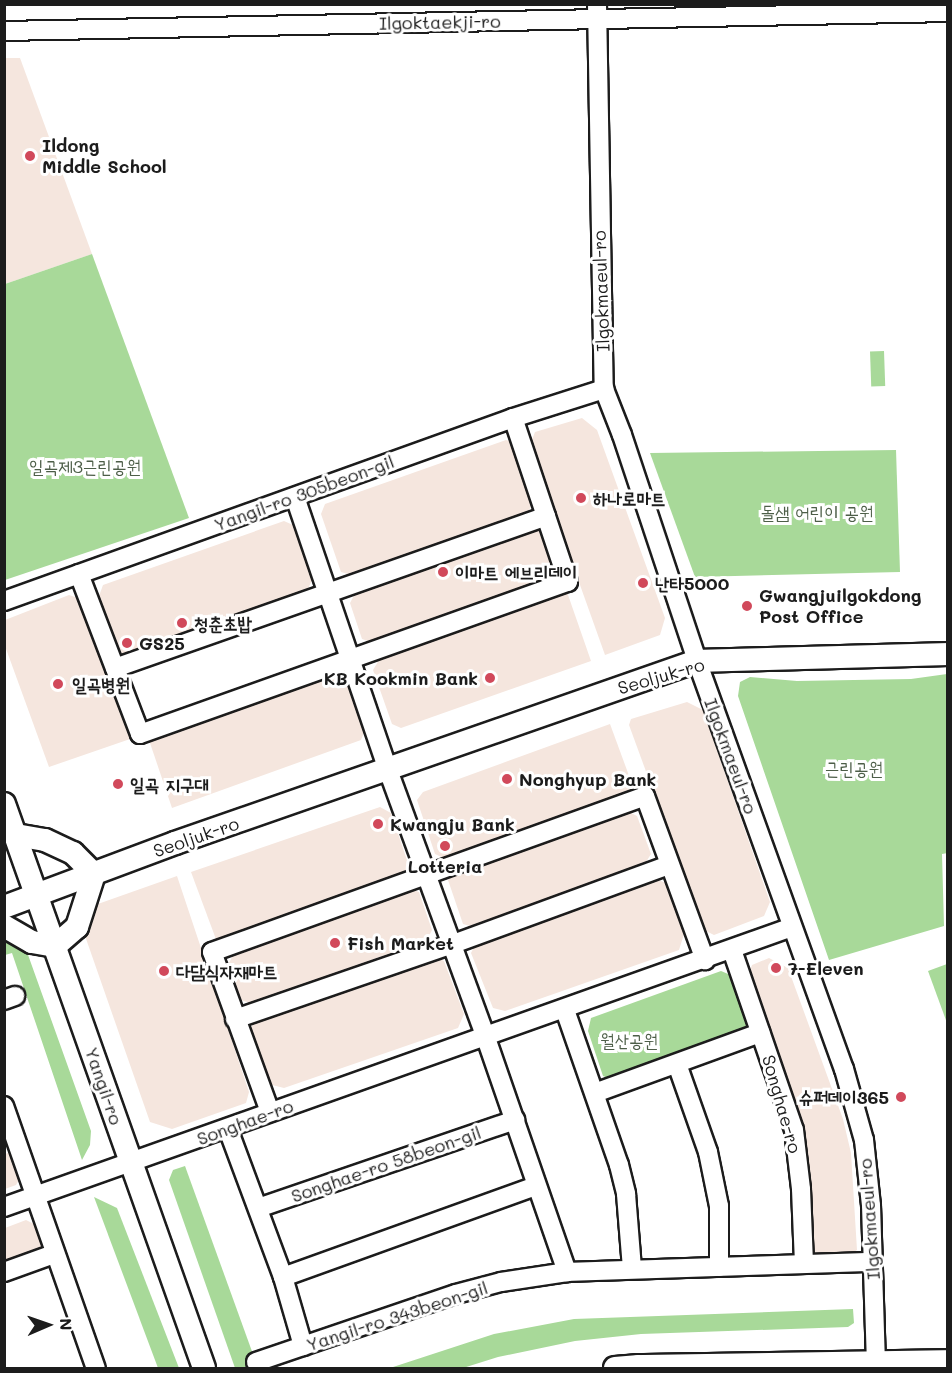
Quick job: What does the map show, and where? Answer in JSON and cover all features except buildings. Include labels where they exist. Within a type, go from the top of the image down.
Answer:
[{"type":"main road","name":"Seoljuk-ro","points":[[4,907],[697,662],[948,654]]},
{"type":"main road","name":"Yangil-ro","points":[[4,804],[10,844],[38,895],[130,1163],[204,1368]]},
{"type":"main road","points":[[4,926],[32,942],[55,946],[76,927],[94,874],[73,853],[57,848],[45,840],[10,844]]},
{"type":"main road","points":[[615,1368],[948,1361]]},
{"type":"street","name":"Ilgoktaekji-ro","points":[[4,31],[597,12],[871,9],[948,12]]},
{"type":"street","name":"Ilgokmaeul-ro","points":[[597,12],[604,389],[622,435],[697,662],[844,1069],[864,1140],[873,1262],[876,1362]]},
{"type":"street","name":"Yangil-ro 305beon-gil","points":[[4,601],[513,417],[604,389]]},
{"type":"street","points":[[79,573],[140,734],[568,582],[513,417]]},
{"type":"street","points":[[295,497],[388,770],[453,944],[567,1272]]},
{"type":"street","points":[[115,668],[546,516]]},
{"type":"street","points":[[270,1112],[212,952],[645,796],[705,960]]},
{"type":"street","points":[[235,1019],[453,944],[669,865]]},
{"type":"street","name":"Songhae-ro","points":[[4,1207],[565,1010],[792,927]]},
{"type":"street","name":"Songhae-ro","points":[[732,950],[794,1130],[801,1189],[804,1263]]},
{"type":"street","points":[[565,1010],[595,1093],[626,1194],[632,1269]]},
{"type":"street","points":[[595,1093],[760,1033]]},
{"type":"street","points":[[677,1064],[708,1152],[719,1206],[719,1267]]},
{"type":"street","points":[[4,1106],[11,1145],[35,1197],[96,1368]]},
{"type":"street","name":"Songhae-ro 58beon-gil","points":[[258,1208],[515,1120]]},
{"type":"street","points":[[228,1129],[283,1277],[303,1346]]},
{"type":"street","points":[[283,1277],[536,1186]]},
{"type":"street","points":[[4,1272],[54,1254]]},
{"type":"street","name":"Yangil-ro 343beon-gil","points":[[256,1362],[456,1293],[501,1282],[567,1272],[873,1262]]},
{"type":"shaded area","name":"Ildong Middle School","points":[[4,58],[20,58],[92,254],[5,284]]},
{"type":"shaded area","points":[[582,418],[597,430],[665,618],[660,635],[605,655],[530,445],[535,432]]},
{"type":"shaded area","points":[[506,440],[515,443],[535,496],[528,513],[352,575],[341,572],[321,514],[325,504]]},
{"type":"shaded area","points":[[284,521],[293,525],[313,578],[307,591],[126,656],[119,653],[99,596],[103,585]]},
{"type":"shaded area","points":[[532,528],[543,533],[556,571],[552,579],[374,643],[362,639],[350,603],[357,590]]},
{"type":"shaded area","points":[[567,592],[591,661],[401,728],[392,724],[373,670],[379,660]]},
{"type":"shaded area","points":[[69,595],[81,599],[133,738],[49,767],[5,646],[5,620]]},
{"type":"shaded area","points":[[336,673],[346,677],[365,730],[361,740],[172,808],[149,740]]},
{"type":"shaded area","points":[[687,702],[703,710],[770,902],[764,916],[714,935],[704,930],[629,725],[631,719]]},
{"type":"shaded area","points":[[610,724],[635,792],[446,859],[435,854],[417,800],[423,792]]},
{"type":"shaded area","points":[[380,807],[391,813],[409,866],[405,875],[217,942],[191,872]]},
{"type":"shaded area","points":[[627,811],[637,816],[651,854],[646,862],[470,926],[463,924],[448,880],[452,874]]},
{"type":"shaded area","points":[[177,876],[249,1092],[246,1103],[172,1129],[150,1122],[84,933],[95,905]]},
{"type":"shaded area","points":[[653,878],[666,883],[684,934],[679,950],[505,1011],[493,1008],[471,953],[476,943]]},
{"type":"shaded area","name":"Fish Market","points":[[408,888],[419,892],[432,930],[427,940],[251,1003],[240,1000],[228,965],[236,949]]},
{"type":"shaded area","points":[[432,956],[444,961],[464,1014],[458,1028],[284,1088],[272,1085],[250,1030],[255,1020]]},
{"type":"shaded area","points":[[769,958],[788,968],[843,1119],[851,1153],[857,1250],[845,1258],[822,1259],[812,1250],[808,1159],[802,1128],[749,973],[752,965]]},
{"type":"shaded area","points":[[5,1154],[13,1155],[20,1178],[16,1185],[5,1189]]},
{"type":"shaded area","points":[[26,1220],[34,1224],[43,1245],[40,1250],[5,1263],[5,1228]]},
{"type":"green space","name":"일곡제3근린공원","points":[[92,254],[189,518],[5,580],[5,284]]},
{"type":"green space","points":[[870,351],[884,351],[885,386],[871,386]]},
{"type":"green space","name":"돌샘 어린이 공원","points":[[896,450],[900,572],[695,577],[650,453]]},
{"type":"green space","name":"근린공원","points":[[947,674],[948,853],[942,854],[944,926],[829,960],[738,696],[740,682],[750,677],[797,681],[911,679]]},
{"type":"green space","points":[[5,941],[17,943],[27,952],[91,1131],[90,1145],[82,1160],[12,953],[5,955]]},
{"type":"green space","points":[[948,964],[947,1023],[928,971]]},
{"type":"green space","name":"월산공원","points":[[721,971],[733,976],[749,1021],[745,1032],[615,1081],[603,1076],[588,1031],[591,1018]]},
{"type":"green space","points":[[185,1166],[258,1368],[235,1368],[169,1180],[173,1170]]},
{"type":"green space","points":[[94,1197],[117,1208],[179,1368],[158,1368]]},
{"type":"green space","points":[[853,1309],[854,1323],[848,1327],[641,1334],[575,1341],[498,1357],[463,1368],[390,1368],[494,1334],[574,1319]]},
{"type":"place","name":"Ildong Middle School","points":[[30,156]]},
{"type":"place","name":"하나로마트","points":[[581,498]]},
{"type":"place","name":"이마트 에브리데이","points":[[443,572]]},
{"type":"place","name":"난타5000","points":[[643,583]]},
{"type":"place","name":"Gwangjuilgokdong Post Office","points":[[747,606]]},
{"type":"place","name":"청춘초밥","points":[[182,623]]},
{"type":"place","name":"GS25","points":[[127,643]]},
{"type":"place","name":"KB Kookmin Bank","points":[[490,678]]},
{"type":"place","name":"일곡병원","points":[[58,684]]},
{"type":"place","name":"Nonghyup Bank","points":[[507,779]]},
{"type":"place","name":"일곡 지구대","points":[[118,784]]},
{"type":"place","name":"Kwangju Bank","points":[[378,824]]},
{"type":"place","name":"Lotteria","points":[[445,846]]},
{"type":"place","name":"Fish Market","points":[[335,943]]},
{"type":"place","name":"7-Eleven","points":[[776,968]]},
{"type":"place","name":"다담식자재마트","points":[[164,971]]},
{"type":"place","name":"슈퍼데이365","points":[[901,1097]]}]
